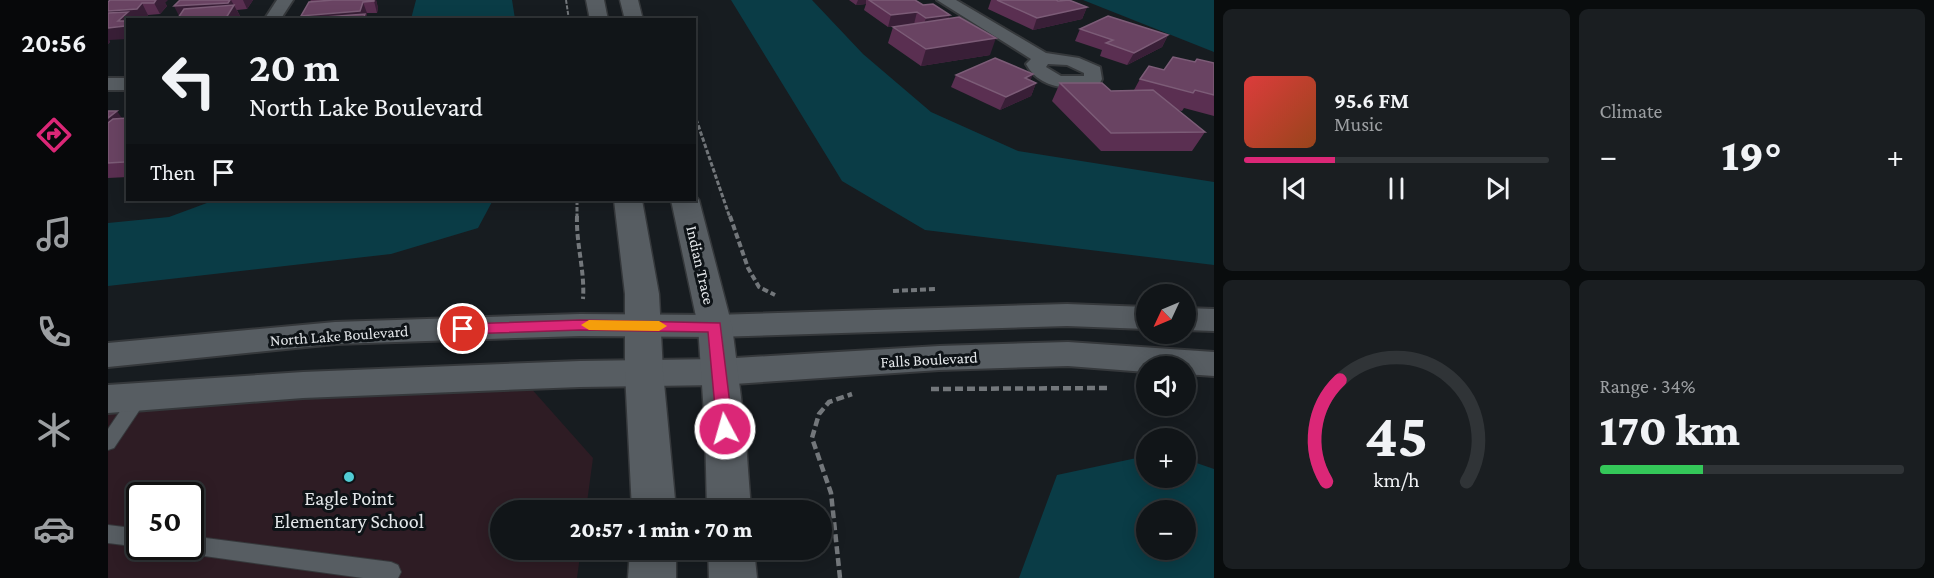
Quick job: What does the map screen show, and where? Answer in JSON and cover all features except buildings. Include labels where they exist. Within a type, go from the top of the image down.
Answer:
[{"type":"main road","points":[[595,0],[599,18]]},
{"type":"main road","points":[[629,0],[634,18]]},
{"type":"main road","points":[[628,201],[642,294],[644,372],[654,500]]},
{"type":"main road","name":"Indian Trace","points":[[685,201],[715,326],[728,500]]},
{"type":"main road","points":[[652,578],[653,560]]},
{"type":"main road","points":[[732,560],[733,578]]},
{"type":"street","points":[[273,18],[285,0]]},
{"type":"street","points":[[945,0],[1043,59]]},
{"type":"street","points":[[108,84],[126,84]]},
{"type":"street","points":[[715,326],[1067,315],[1136,318]]},
{"type":"street","points":[[1196,319],[1214,320]]},
{"type":"street","name":"North Lake Boulevard","points":[[108,355],[335,333],[580,325],[715,326]]},
{"type":"street","name":"Falls Boulevard","points":[[644,372],[719,372],[939,358],[1068,354],[1214,364]]},
{"type":"street","points":[[108,399],[303,385],[644,372]]},
{"type":"lane","points":[[108,443],[140,395]]},
{"type":"lane","points":[[108,534],[126,536]]},
{"type":"lane","points":[[204,547],[391,572],[388,578]]},
{"type":"path","points":[[566,0],[569,18]]},
{"type":"path","points":[[696,119],[748,268],[759,287],[772,294],[784,296]]},
{"type":"path","points":[[577,201],[576,238],[585,298],[579,301]]},
{"type":"path","points":[[889,291],[948,289]]},
{"type":"path","points":[[921,389],[1110,388]]},
{"type":"path","points":[[840,578],[831,493],[812,438],[819,414],[829,402],[862,390]]},
{"type":"shaded area","name":"Eagle Point Elementary School","points":[[521,377],[593,458],[587,500],[490,500],[490,560],[579,560],[577,578],[108,578],[108,399]]},
{"type":"water","points":[[416,0],[512,0],[515,18],[411,18]]},
{"type":"water","points":[[731,0],[812,0],[863,54],[931,112],[1018,151],[1214,182],[1214,265],[925,230],[842,181]]},
{"type":"water","points":[[1083,0],[1214,0],[1214,52]]},
{"type":"water","points":[[212,201],[492,201],[478,228],[391,254],[108,286],[108,223],[169,217]]},
{"type":"water","points":[[1136,458],[1136,488],[1196,488],[1196,463],[1214,469],[1214,578],[1019,578],[1057,475]]},
{"type":"slow traffic","points":[[589,325],[659,326]]},
{"type":"place","name":"Eagle Point Elementary School","points":[[349,477]]},
{"type":"route","points":[[463,329],[580,325],[715,326],[725,429]]}]
